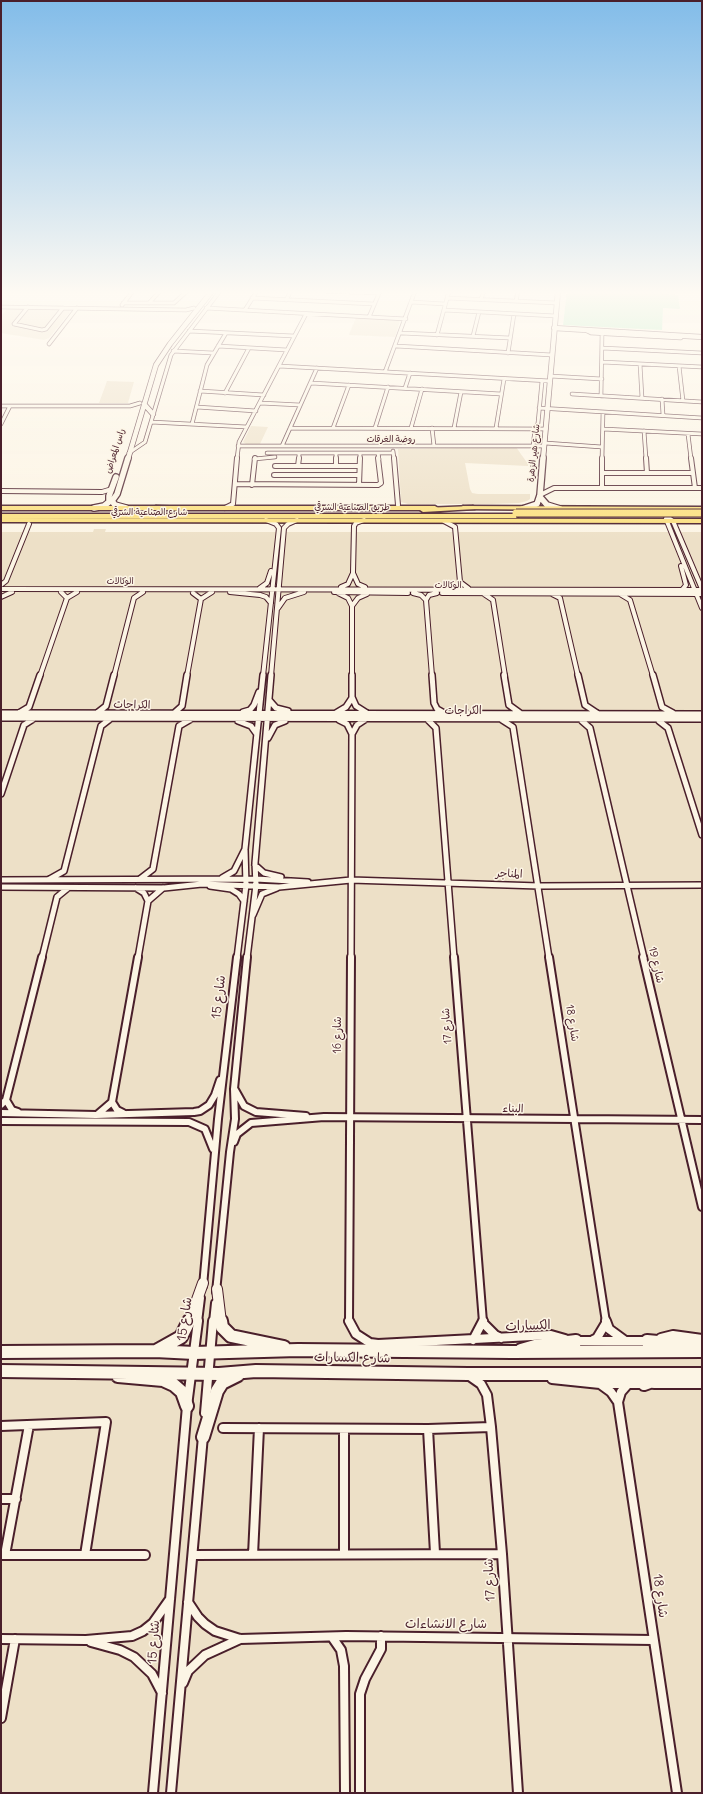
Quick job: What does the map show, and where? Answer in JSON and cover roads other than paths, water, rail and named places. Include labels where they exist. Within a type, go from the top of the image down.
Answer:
[{"type":"highway","points":[[156,508],[295,512]]},
{"type":"highway","points":[[342,512],[473,508]]},
{"type":"highway","name":"طريق الصناعية الشرقي","points":[[1,512],[342,512],[701,520]]},
{"type":"highway","name":"طريق الصناعية الشرقي","points":[[1,516],[132,512],[241,516],[400,517],[518,517],[702,513]]},
{"type":"highway","points":[[110,521],[241,516]]},
{"type":"main road","name":"شارع الصناعية الشرقي","points":[[1,508],[94,508],[132,512],[156,508]]},
{"type":"main road","name":"طريق الصناعية الشرقي","points":[[156,508],[702,509]]},
{"type":"main road","points":[[634,521],[645,519],[649,516],[645,511],[635,509]]},
{"type":"main road","points":[[701,520],[687,517],[686,514],[690,511],[702,509]]},
{"type":"main road","name":"طريق الصناعية الشرقي","points":[[298,520],[463,522],[518,517],[634,521],[669,519],[701,520]]},
{"type":"main road","name":"شارع الصناعية الشرقي","points":[[1,520],[298,520]]},
{"type":"main road","points":[[677,531],[680,524],[701,520]]},
{"type":"main road","points":[[648,521],[663,524],[670,529]]},
{"type":"street","name":"راس المعراض","points":[[117,494],[149,375]]},
{"type":"street","name":"راس المعراض","points":[[94,508],[108,504],[138,409],[142,404],[153,375]]},
{"type":"street","name":"راس المعراض","points":[[129,453],[145,442],[165,375]]},
{"type":"street","points":[[192,424],[204,375]]},
{"type":"street","points":[[225,392],[234,375]]},
{"type":"street","points":[[233,504],[238,446],[274,375]]},
{"type":"street","points":[[282,446],[314,375]]},
{"type":"street","points":[[405,388],[409,375]]},
{"type":"street","points":[[437,375],[542,381],[550,379],[602,379]]},
{"type":"street","name":"شارع هير الزهرة","points":[[522,509],[536,504],[540,496],[540,479],[550,375]]},
{"type":"street","points":[[601,396],[602,375]]},
{"type":"street","points":[[641,375],[642,398]]},
{"type":"street","points":[[680,375],[683,401]]},
{"type":"street","points":[[496,428],[504,379]]},
{"type":"street","points":[[532,446],[535,429],[538,423],[538,408],[542,381]]},
{"type":"street","points":[[311,383],[501,394]]},
{"type":"street","points":[[333,428],[349,385]]},
{"type":"street","points":[[375,428],[388,387]]},
{"type":"street","points":[[411,428],[422,389]]},
{"type":"street","points":[[200,391],[264,395]]},
{"type":"street","points":[[454,428],[462,392]]},
{"type":"street","points":[[572,394],[702,402]]},
{"type":"street","points":[[662,399],[663,415]]},
{"type":"street","points":[[260,403],[300,405]]},
{"type":"street","points":[[1,406],[130,406],[142,404],[153,414]]},
{"type":"street","points":[[1,424],[10,406]]},
{"type":"street","points":[[130,406],[138,409]]},
{"type":"street","points":[[196,407],[256,411]]},
{"type":"street","points":[[538,408],[702,418]]},
{"type":"street","points":[[602,412],[602,488]]},
{"type":"street","points":[[151,422],[247,428]]},
{"type":"street","points":[[290,428],[546,429]]},
{"type":"street","points":[[432,428],[434,446]]},
{"type":"street","points":[[603,428],[702,434]]},
{"type":"street","points":[[644,431],[647,473]]},
{"type":"street","points":[[688,434],[695,488]]},
{"type":"street","name":"روضة الغرقات","points":[[238,446],[392,447],[544,445],[602,447]]},
{"type":"street","points":[[322,446],[322,453]]},
{"type":"street","points":[[326,453],[327,446]]},
{"type":"street","points":[[392,447],[398,505]]},
{"type":"street","points":[[267,453],[275,455]]},
{"type":"street","points":[[252,484],[254,458],[299,453],[393,453]]},
{"type":"street","points":[[298,466],[299,453]]},
{"type":"street","points":[[336,453],[336,466]]},
{"type":"street","points":[[359,485],[360,453]]},
{"type":"street","points":[[235,484],[380,484],[378,453]]},
{"type":"street","points":[[273,485],[275,455]]},
{"type":"street","points":[[274,466],[359,466]]},
{"type":"street","points":[[602,473],[693,473]]},
{"type":"street","points":[[274,475],[359,475]]},
{"type":"street","points":[[540,479],[546,486],[554,488],[702,488]]},
{"type":"street","points":[[540,496],[548,490],[554,488]]},
{"type":"street","points":[[1,491],[111,491],[117,494],[112,501],[113,503],[132,512]]},
{"type":"street","name":"شارع هير الزهرة","points":[[540,496],[545,504],[561,509]]},
{"type":"street","points":[[225,508],[233,504]]},
{"type":"street","points":[[233,504],[241,508]]},
{"type":"street","points":[[392,508],[398,505],[409,508]]},
{"type":"street","points":[[643,509],[669,519],[677,531],[702,589]]},
{"type":"street","points":[[669,519],[678,511],[702,509]]},
{"type":"street","points":[[669,519],[670,529],[681,559],[702,608]]},
{"type":"street","name":"شارع 15","points":[[152,1793],[163,1694],[187,1406],[203,1283],[214,1153],[247,882],[245,848],[256,733],[279,528],[276,524],[266,520]]},
{"type":"street","name":"شارع 15","points":[[171,1793],[230,1152],[235,1119],[234,1089],[250,923],[256,882],[255,864],[284,528],[288,524],[298,520]]},
{"type":"street","points":[[342,520],[350,522],[354,526]]},
{"type":"street","points":[[334,590],[348,584],[353,573],[354,526],[356,523],[364,520]]},
{"type":"street","points":[[444,521],[455,527]]},
{"type":"street","points":[[455,527],[463,522]]},
{"type":"street","points":[[1,585],[6,581],[29,524]]},
{"type":"street","points":[[455,527],[460,582],[470,589]]},
{"type":"street","name":"شارع 15","points":[[254,589],[267,584],[270,577],[272,561],[275,558]]},
{"type":"street","points":[[681,559],[686,584],[682,590]]},
{"type":"street","points":[[352,606],[358,598],[370,591],[358,584],[353,573]]},
{"type":"street","name":"الوكالات","points":[[279,580],[286,585],[334,590],[480,593],[640,593],[691,597],[700,602]]},
{"type":"street","points":[[1,597],[13,590],[8,586],[6,581]]},
{"type":"street","points":[[453,589],[460,582]]},
{"type":"street","name":"الوكالات","points":[[278,591],[311,588]]},
{"type":"street","name":"الوكالات","points":[[1,589],[61,592],[304,592],[334,590]]},
{"type":"street","name":"الوكالات","points":[[1,592],[13,590],[254,589],[272,591]]},
{"type":"street","name":"الوكالات","points":[[370,591],[453,589],[682,590],[702,594]]},
{"type":"street","name":"الوكالات","points":[[665,594],[696,592],[702,589]]},
{"type":"street","points":[[331,714],[346,708],[352,698],[352,606],[345,596],[334,590]]},
{"type":"street","points":[[61,592],[67,598]]},
{"type":"street","points":[[24,725],[19,716],[30,707],[67,598],[76,592]]},
{"type":"street","points":[[128,592],[134,598]]},
{"type":"street","points":[[96,713],[106,706],[134,598],[143,592]]},
{"type":"street","points":[[193,592],[202,599]]},
{"type":"street","points":[[179,726],[173,717],[182,706],[202,599],[212,592]]},
{"type":"street","name":"الوكالات","points":[[230,592],[260,595],[266,597],[271,603]]},
{"type":"street","points":[[276,612],[285,598],[304,592]]},
{"type":"street","points":[[413,592],[426,600]]},
{"type":"street","points":[[425,714],[431,709],[434,703],[426,600],[429,595],[437,592]]},
{"type":"street","points":[[480,593],[487,595],[493,600],[509,705],[522,717],[513,727],[500,717],[509,705]]},
{"type":"street","points":[[493,600],[501,593]]},
{"type":"street","points":[[550,593],[560,598]]},
{"type":"street","points":[[560,598],[569,593]]},
{"type":"street","points":[[616,593],[630,600],[662,707],[677,717],[668,728]]},
{"type":"street","points":[[630,600],[633,596],[640,593]]},
{"type":"street","points":[[560,598],[585,705],[591,710],[603,714]]},
{"type":"street","name":"شارع 15","points":[[236,714],[252,708],[261,690]]},
{"type":"street","points":[[352,698],[359,708],[370,714]]},
{"type":"street","name":"الكراجات","points":[[268,700],[273,706],[279,709],[310,714]]},
{"type":"street","points":[[434,703],[439,710],[448,714]]},
{"type":"street","points":[[574,714],[583,710],[585,705]]},
{"type":"street","points":[[106,706],[113,713]]},
{"type":"street","points":[[138,880],[147,875],[153,869],[179,726],[190,717],[182,706]]},
{"type":"street","points":[[1,794],[24,725],[36,716],[30,707]]},
{"type":"street","points":[[654,714],[662,707]]},
{"type":"street","name":"الكراجات","points":[[1,713],[19,716]]},
{"type":"street","name":"الكراجات","points":[[36,716],[113,713],[173,717]]},
{"type":"street","name":"الكراجات","points":[[190,717],[236,714],[258,716]]},
{"type":"street","name":"الكراجات","points":[[224,719],[310,714],[448,714],[500,717]]},
{"type":"street","name":"الكراجات","points":[[522,717],[574,714],[654,714],[702,719]]},
{"type":"street","name":"الكراجات","points":[[268,716],[297,719],[444,720],[522,717],[580,720],[657,720],[702,714]]},
{"type":"street","name":"الكراجات","points":[[1,718],[19,716],[93,718],[190,717],[224,719],[246,723],[256,733]]},
{"type":"street","points":[[93,718],[101,726]]},
{"type":"street","points":[[48,880],[64,870],[101,726],[110,718]]},
{"type":"street","points":[[266,740],[278,723],[297,719]]},
{"type":"street","points":[[337,719],[345,723],[352,734]]},
{"type":"street","points":[[352,734],[355,727],[366,719]]},
{"type":"street","points":[[427,719],[436,728],[444,720]]},
{"type":"street","points":[[580,720],[590,728],[598,720]]},
{"type":"street","points":[[657,720],[668,728],[702,835]]},
{"type":"street","name":"شارع 18","points":[[513,727],[606,1323]]},
{"type":"street","name":"شارع 17","points":[[436,728],[483,1323]]},
{"type":"street","name":"شارع 19","points":[[590,728],[702,1207]]},
{"type":"street","name":"شارع 16","points":[[352,734],[348,1316],[349,1323],[356,1334]]},
{"type":"street","name":"شارع 15","points":[[212,880],[227,876],[234,872],[245,848]]},
{"type":"street","name":"المناجر","points":[[255,864],[259,870],[264,873],[315,883]]},
{"type":"street","points":[[153,869],[160,880]]},
{"type":"street","points":[[64,870],[72,880]]},
{"type":"street","name":"المناجر","points":[[1,880],[212,880],[247,882]]},
{"type":"street","name":"المناجر","points":[[256,882],[279,887],[351,880],[539,886],[702,885]]},
{"type":"street","name":"المناجر","points":[[1,887],[164,888],[202,884],[299,881]]},
{"type":"street","name":"المناجر","points":[[202,884],[218,888],[231,889],[239,894],[244,901]]},
{"type":"street","points":[[49,887],[57,898]]},
{"type":"street","name":"شارع 15","points":[[250,923],[260,897],[266,892],[279,887]]},
{"type":"street","points":[[21,1113],[12,1110],[3,1103],[57,898],[69,888]]},
{"type":"street","points":[[96,1115],[112,1102],[148,901],[144,892],[134,888]]},
{"type":"street","points":[[148,901],[164,888]]},
{"type":"street","points":[[1,1113],[96,1115],[125,1113],[181,1114],[200,1111],[208,1105],[215,1095],[224,1072]]},
{"type":"street","name":"البناء","points":[[234,1089],[244,1106],[256,1112],[324,1117]]},
{"type":"street","points":[[112,1102],[120,1112],[125,1113]]},
{"type":"street","name":"البناء","points":[[230,1152],[237,1134],[251,1123],[324,1117],[702,1120]]},
{"type":"street","points":[[1,1121],[189,1122],[205,1129],[214,1153]]},
{"type":"street","points":[[155,1351],[181,1337],[187,1327],[203,1283]]},
{"type":"street","points":[[217,1289],[222,1328],[230,1336],[298,1350]]},
{"type":"street","points":[[473,1340],[483,1323],[495,1335],[501,1338]]},
{"type":"street","points":[[606,1323],[614,1334],[624,1340]]},
{"type":"street","points":[[591,1341],[603,1330],[606,1323]]},
{"type":"street","name":"الكسارات","points":[[356,1334],[370,1343],[378,1344],[551,1335],[576,1341],[647,1341],[673,1335],[702,1339]]},
{"type":"street","points":[[512,1352],[535,1346],[576,1341]]},
{"type":"street","points":[[647,1341],[691,1345],[702,1350]]},
{"type":"street","name":"شارع الكسارات","points":[[1,1352],[155,1351],[212,1353],[298,1350],[512,1352],[702,1350]]},
{"type":"street","name":"شارع الكسارات","points":[[1,1371],[191,1374],[256,1371],[468,1374],[702,1374]]},
{"type":"street","points":[[203,1437],[217,1391],[222,1382],[232,1377],[256,1371]]},
{"type":"street","points":[[97,1372],[129,1378],[163,1380],[174,1385],[182,1392],[187,1406]]},
{"type":"street","name":"شارع 17","points":[[468,1374],[481,1384],[487,1395],[491,1427],[502,1554],[506,1637],[518,1793]]},
{"type":"street","points":[[537,1374],[561,1381],[600,1384],[702,1384]]},
{"type":"street","points":[[644,1384],[670,1374]]},
{"type":"street","points":[[600,1384],[611,1392],[618,1402]]},
{"type":"street","points":[[618,1402],[621,1392],[628,1384]]},
{"type":"street","name":"شارع 18","points":[[618,1402],[677,1793]]},
{"type":"street","points":[[1,1426],[106,1422],[85,1555]]},
{"type":"street","points":[[29,1425],[16,1499],[3,1555],[145,1555]]},
{"type":"street","points":[[223,1428],[428,1429],[491,1427]]},
{"type":"street","points":[[253,1555],[259,1428]]},
{"type":"street","points":[[344,1429],[344,1554]]},
{"type":"street","points":[[428,1429],[435,1553]]},
{"type":"street","points":[[1,1499],[16,1499]]},
{"type":"street","points":[[193,1555],[435,1553],[502,1554]]},
{"type":"street","points":[[1,1639],[86,1640],[132,1636],[138,1634],[153,1623],[170,1599]]},
{"type":"street","name":"شارع الانشاءات","points":[[188,1602],[198,1617],[205,1624],[215,1631],[240,1639],[381,1636],[653,1640]]},
{"type":"street","points":[[360,1793],[360,1694],[365,1679],[381,1649],[381,1636]]},
{"type":"street","points":[[332,1637],[341,1650],[344,1666],[345,1793]]},
{"type":"street","points":[[1,1718],[15,1639]]},
{"type":"street","name":"شارع الانشاءات","points":[[181,1689],[188,1671],[195,1662],[215,1649],[240,1639]]},
{"type":"street","points":[[86,1640],[120,1650],[134,1657],[152,1674],[163,1694]]}]
